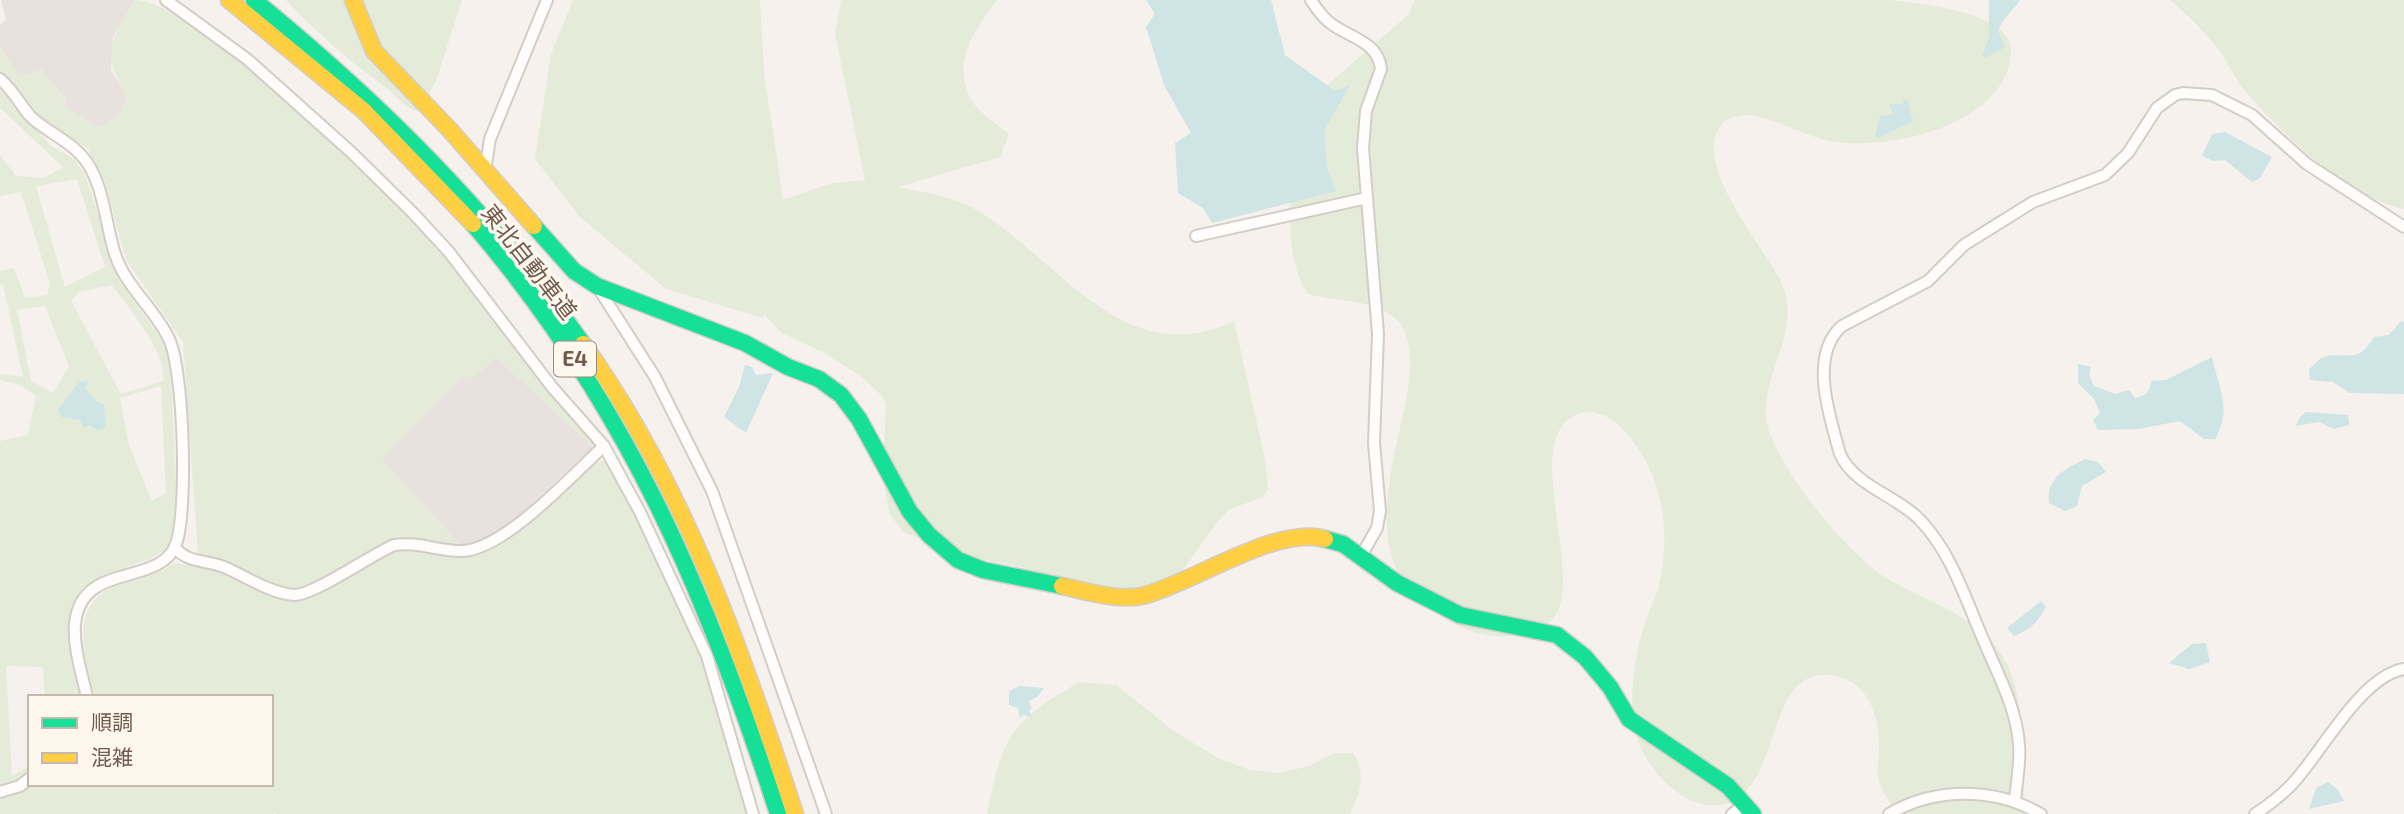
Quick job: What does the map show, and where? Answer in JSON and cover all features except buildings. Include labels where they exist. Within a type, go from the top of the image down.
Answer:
[{"type":"main road","name":"東北自動車道","points":[[229,0],[349,98],[406,151],[516,277],[576,360],[633,455],[688,565],[721,646],[778,814]]},
{"type":"main road","name":"東北自動車道","points":[[254,0],[359,85],[416,139],[528,267],[588,351],[648,447],[703,559],[737,641],[796,814]]},
{"type":"main road","points":[[353,0],[374,51],[573,271],[597,286],[745,343],[788,367],[819,379],[841,395],[859,419],[910,512],[929,535],[958,560],[983,570],[1085,591],[1141,596],[1296,537],[1320,537],[1343,544],[1396,583],[1460,615],[1558,635],[1585,657],[1610,687],[1629,719],[1728,786],[1743,811]]},
{"type":"street","points":[[166,0],[247,59],[351,152],[413,213],[449,251],[552,387],[604,446],[640,512],[706,656],[752,814]]},
{"type":"street","points":[[485,171],[490,139],[547,0]]},
{"type":"street","points":[[1311,0],[1328,22],[1365,43],[1380,62],[1379,76],[1364,124],[1378,334],[1374,443],[1380,512],[1377,528],[1361,556]]},
{"type":"street","points":[[0,79],[30,116],[81,155],[96,182],[116,258],[170,340],[180,415],[184,494],[182,525],[175,548],[161,562],[100,583],[82,601],[74,625],[87,695]]},
{"type":"street","points":[[2015,802],[2019,744],[2011,705],[1958,578],[1934,536],[1921,521],[1846,465],[1840,454],[1824,377],[1830,338],[1842,326],[1936,276],[1964,245],[2033,202],[2105,175],[2128,153],[2157,108],[2175,95],[2183,93],[2212,95],[2252,115],[2307,164],[2404,227]]},
{"type":"street","points":[[1196,236],[1367,198]]},
{"type":"street","points":[[597,286],[655,377],[712,491],[826,814]]},
{"type":"street","points":[[175,548],[184,558],[220,566],[280,592],[296,595],[312,591],[394,545],[409,543],[462,551],[496,542],[604,446]]},
{"type":"street","points":[[2255,814],[2295,781],[2367,690],[2395,671],[2404,669]]},
{"type":"street","points":[[0,792],[20,786],[28,780]]},
{"type":"street","points":[[1889,814],[1919,800],[1962,793],[2015,802],[2041,814]]},
{"type":"shaded area","points":[[1,0],[135,0],[113,37],[111,70],[127,97],[119,117],[99,127],[64,107],[65,98],[42,70],[19,76],[0,47],[0,25],[6,19]]},
{"type":"shaded area","points":[[1146,0],[1271,0],[1285,55],[1335,91],[1350,85],[1324,131],[1327,168],[1336,191],[1212,223],[1203,208],[1178,193],[1175,143],[1191,133],[1164,85],[1146,27],[1155,14]]},
{"type":"shaded area","points":[[1989,0],[2020,0],[1998,31],[2005,47],[1985,58],[1982,55],[1989,38]]},
{"type":"shaded area","points":[[1904,99],[1907,100],[1913,121],[1878,138],[1875,136],[1880,116],[1893,114],[1889,104],[1903,104]]},
{"type":"shaded area","points":[[2225,132],[2272,157],[2260,178],[2252,182],[2225,160],[2213,161],[2202,156],[2212,134]]},
{"type":"shaded area","points":[[2401,321],[2404,322],[2404,394],[2350,393],[2333,382],[2310,380],[2309,369],[2322,358],[2359,354],[2374,337],[2389,335]]},
{"type":"shaded area","points":[[496,357],[593,447],[494,539],[463,548],[381,459],[463,375],[469,381]]},
{"type":"shaded area","points":[[2212,357],[2224,408],[2215,439],[2204,439],[2180,421],[2138,429],[2098,430],[2093,420],[2100,413],[2094,399],[2078,383],[2078,364],[2091,367],[2089,375],[2094,386],[2115,394],[2129,390],[2135,398],[2147,392],[2151,381],[2166,380]]},
{"type":"shaded area","points":[[745,365],[752,367],[756,375],[773,373],[746,433],[724,417],[739,387]]},
{"type":"shaded area","points":[[89,380],[85,388],[96,401],[104,405],[106,428],[98,431],[90,425],[83,427],[80,420],[61,417],[58,409],[79,382]]},
{"type":"shaded area","points":[[2306,412],[2348,415],[2349,425],[2334,429],[2319,422],[2296,426],[2299,418]]},
{"type":"shaded area","points":[[2085,459],[2098,462],[2106,472],[2082,486],[2077,506],[2065,511],[2049,503],[2051,487],[2058,475]]},
{"type":"shaded area","points":[[2041,601],[2046,607],[2040,617],[2025,631],[2014,636],[2007,628]]},
{"type":"shaded area","points":[[2206,643],[2210,662],[2189,669],[2169,663],[2192,644]]},
{"type":"shaded area","points":[[1020,686],[1044,688],[1037,697],[1028,701],[1032,708],[1029,711],[1032,717],[1023,715],[1020,719],[1018,708],[1009,705],[1009,691]]},
{"type":"shaded area","points":[[2328,782],[2338,790],[2344,801],[2309,809],[2316,788]]},
{"type":"green space","points":[[135,0],[164,9],[203,32],[247,66],[342,150],[419,227],[463,276],[598,442],[593,447],[496,357],[469,381],[463,375],[381,459],[463,548],[433,541],[403,539],[375,549],[324,581],[296,592],[198,555],[183,342],[126,260],[105,182],[88,149],[36,113],[0,74],[0,47],[19,76],[42,70],[64,98],[64,107],[99,127],[119,117],[127,98],[114,70],[112,48]]},
{"type":"green space","points":[[286,0],[462,0],[436,81],[418,112],[404,104],[321,35]]},
{"type":"green space","points":[[573,0],[760,0],[764,72],[783,200],[832,183],[865,180],[835,34],[841,0],[997,0],[968,48],[964,60],[964,74],[966,87],[975,105],[1009,134],[1000,157],[898,187],[951,199],[980,212],[1096,305],[1127,323],[1160,333],[1195,333],[1234,321],[1265,459],[1268,488],[1263,497],[1230,509],[1217,522],[1181,573],[1141,602],[1121,605],[1058,585],[1022,567],[964,556],[903,532],[889,513],[883,475],[886,404],[882,396],[862,377],[826,354],[782,333],[764,314],[763,318],[666,289],[580,217],[535,159],[551,54]]},
{"type":"green space","points":[[1415,0],[1889,0],[1961,12],[1996,27],[2007,38],[2011,51],[2005,77],[1990,98],[1968,115],[1941,128],[1912,137],[1854,143],[1830,141],[1765,118],[1745,115],[1723,123],[1714,142],[1715,161],[1722,183],[1782,284],[1787,302],[1784,337],[1768,389],[1766,406],[1767,424],[1773,442],[1815,508],[1869,566],[1969,622],[1997,648],[2007,664],[2018,699],[2025,814],[1896,814],[1878,778],[1878,734],[1873,710],[1862,691],[1853,683],[1830,675],[1807,679],[1791,694],[1780,715],[1762,766],[1749,788],[1732,802],[1706,805],[1698,803],[1680,794],[1663,780],[1639,743],[1632,707],[1638,649],[1658,590],[1663,564],[1664,522],[1655,482],[1636,445],[1617,423],[1605,416],[1585,412],[1572,417],[1559,431],[1553,453],[1552,479],[1563,591],[1558,611],[1549,622],[1523,634],[1485,635],[1447,620],[1416,597],[1394,563],[1387,524],[1390,482],[1406,399],[1410,362],[1405,333],[1386,312],[1377,308],[1358,302],[1308,294],[1299,275],[1290,229],[1292,177],[1302,107],[1409,14]]},
{"type":"green space","points":[[2170,0],[2404,0],[2404,209],[2382,202],[2337,177],[2295,142],[2242,87],[2208,37]]},
{"type":"green space","points":[[0,90],[50,145],[75,160],[86,177],[119,280],[161,339],[170,358],[177,507],[171,546],[150,559],[105,574],[86,590],[75,606],[80,695],[45,695],[43,667],[6,666],[12,776],[28,767],[28,773],[12,785],[0,788],[0,441],[28,435],[36,396],[20,385],[0,380],[0,374],[23,377],[3,284],[0,285],[0,271],[14,268],[25,298],[47,295],[50,284],[21,192],[0,196],[0,155],[16,176],[44,178],[63,167],[0,108]],"holes":[[[77,179],[105,267],[65,287],[36,186]],[[112,285],[153,345],[163,370],[163,381],[121,394],[71,301],[79,292]],[[45,306],[69,366],[53,393],[31,381],[17,310]],[[89,380],[85,388],[96,401],[104,405],[106,428],[98,431],[90,425],[83,427],[80,420],[61,417],[58,408],[79,382]],[[161,386],[166,493],[152,501],[129,445],[120,398]]]},
{"type":"green space","points":[[607,458],[704,656],[750,814],[276,814],[273,810],[274,814],[0,814],[0,800],[28,785],[273,786],[273,695],[92,695],[83,632],[92,603],[103,593],[154,574],[174,563],[216,570],[285,601],[300,601],[385,554],[408,548],[463,554],[491,550],[594,464]]},
{"type":"green space","points":[[1078,682],[1116,685],[1175,732],[1218,758],[1250,770],[1279,773],[1309,766],[1334,753],[1353,753],[1361,776],[1354,806],[1350,814],[987,814],[997,770],[1007,743],[1015,731],[1037,709]]},
{"type":"traffic: fast","points":[[254,0],[346,79],[430,161],[509,248],[583,344]]},
{"type":"traffic: fast","points":[[473,224],[527,292],[576,361],[618,431],[656,503],[722,653],[778,814]]},
{"type":"traffic: fast","points":[[534,226],[574,271],[597,286],[745,343],[788,367],[819,379],[841,395],[859,419],[910,512],[929,535],[958,560],[983,570],[1062,586]]},
{"type":"traffic: fast","points":[[1325,539],[1343,544],[1397,583],[1460,615],[1557,635],[1585,657],[1610,687],[1629,719],[1728,786],[1753,814]]},
{"type":"traffic: slow","points":[[229,0],[364,111],[473,224]]},
{"type":"traffic: slow","points":[[353,0],[374,51],[449,129],[534,226]]},
{"type":"traffic: slow","points":[[583,344],[619,398],[651,454],[707,571],[754,692],[795,814]]},
{"type":"traffic: slow","points":[[1062,586],[1112,596],[1142,596],[1259,547],[1306,537],[1325,539]]}]
